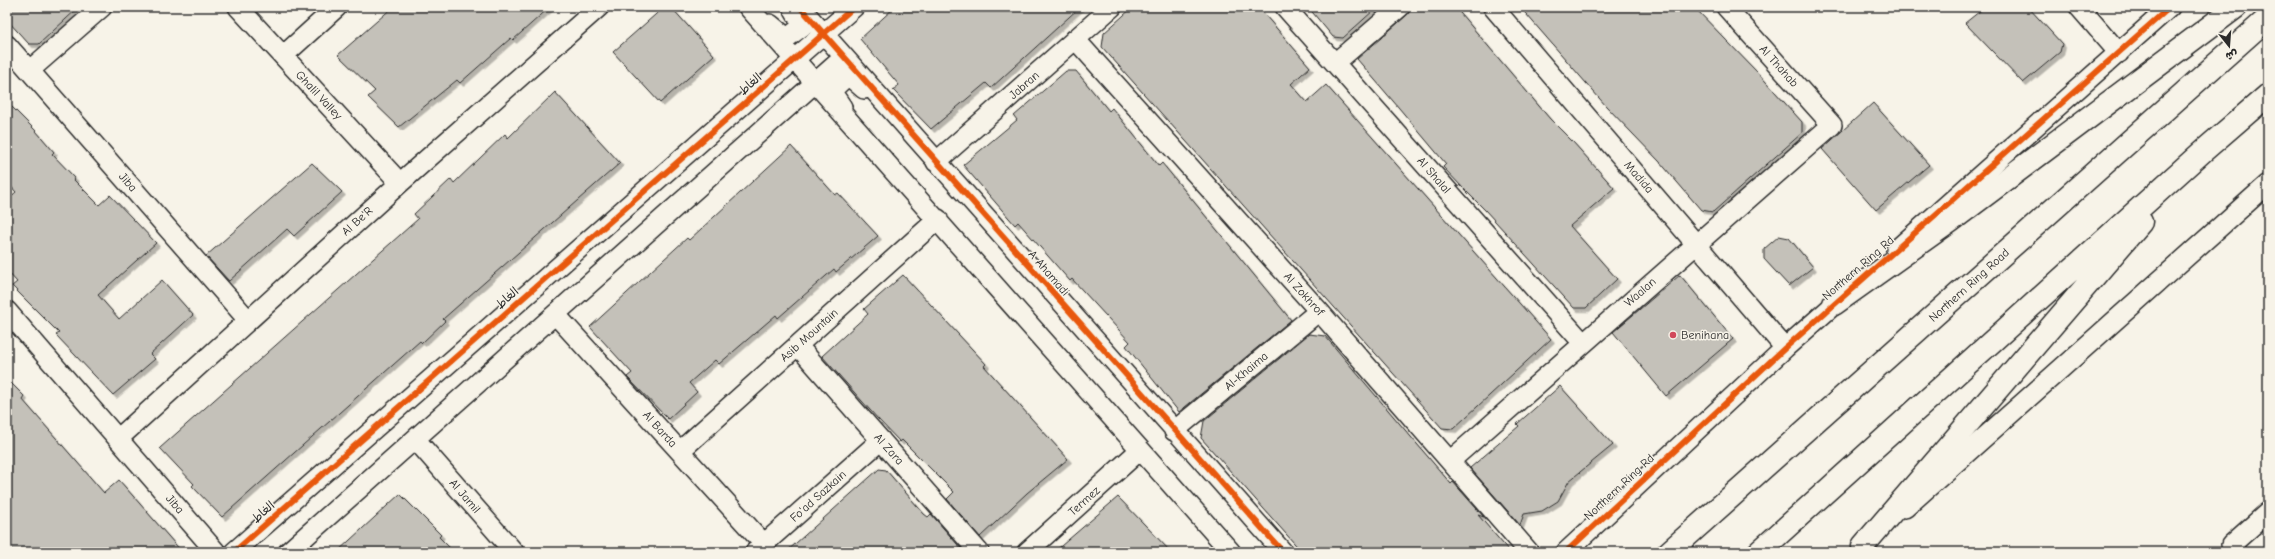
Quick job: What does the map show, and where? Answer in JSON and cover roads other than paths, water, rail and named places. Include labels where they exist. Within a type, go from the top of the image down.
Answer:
[{"type":"highway","points":[[1834,304],[1952,220],[2236,7]]},
{"type":"highway","name":"Northern Ring Road","points":[[1669,552],[2268,18]]},
{"type":"highway","points":[[1759,552],[2202,152],[2268,95]]},
{"type":"highway","points":[[1860,549],[2202,152]]},
{"type":"street","points":[[30,70],[102,7]]},
{"type":"street","name":"Ghalil Valley","points":[[238,7],[400,182]]},
{"type":"street","points":[[283,56],[337,7]]},
{"type":"street","name":"Al Be'R","points":[[119,438],[400,182],[599,7]]},
{"type":"street","points":[[748,7],[787,38],[802,26],[792,7]]},
{"type":"street","points":[[748,7],[794,61],[856,127],[938,219],[1231,552]]},
{"type":"street","name":"A Ahamadi","points":[[800,7],[825,34],[843,58],[885,106],[1282,552]]},
{"type":"street","points":[[825,34],[854,7]]},
{"type":"street","name":"Jabran","points":[[936,162],[1112,7]]},
{"type":"street","name":"Al Shalal","points":[[1285,7],[1583,343]]},
{"type":"street","points":[[1335,63],[1400,7]]},
{"type":"street","name":"Madida","points":[[1493,7],[1785,348]]},
{"type":"street","name":"Al Thahab","points":[[1726,7],[1832,125]]},
{"type":"street","points":[[2079,7],[2119,53]]},
{"type":"street","name":"Northern Ring Rd","points":[[1566,552],[1785,348],[2170,7]]},
{"type":"street","name":"الغاط","points":[[234,552],[825,34]]},
{"type":"street","name":"Al Zokhrof","points":[[1075,39],[1319,311],[1529,552]]},
{"type":"street","name":"Jiba","points":[[7,45],[248,320]]},
{"type":"street","points":[[288,552],[416,440],[843,58]]},
{"type":"street","points":[[856,127],[831,91],[848,75],[885,106]]},
{"type":"street","name":"Waalan","points":[[1450,461],[1696,243],[1832,125]]},
{"type":"street","points":[[1860,549],[2268,184]]},
{"type":"street","name":"Asib Mountain","points":[[680,451],[938,219]]},
{"type":"street","name":"Jiba","points":[[7,311],[119,438],[216,552]]},
{"type":"street","name":"Al-Khaima","points":[[1174,431],[1319,311]]},
{"type":"street","name":"Al Barda","points":[[556,315],[680,451],[759,548]]},
{"type":"street","name":"Al Zara","points":[[798,346],[979,552]]},
{"type":"street","name":"Al Jamil","points":[[416,440],[514,552]]},
{"type":"street","name":"Fo'ad Sazkain","points":[[759,548],[881,440]]},
{"type":"street","name":"Termez","points":[[1027,552],[1140,450]]},
{"type":"street","points":[[2233,549],[2268,512]]},
{"type":"place","name":"Benihana","points":[[1673,335]]}]
